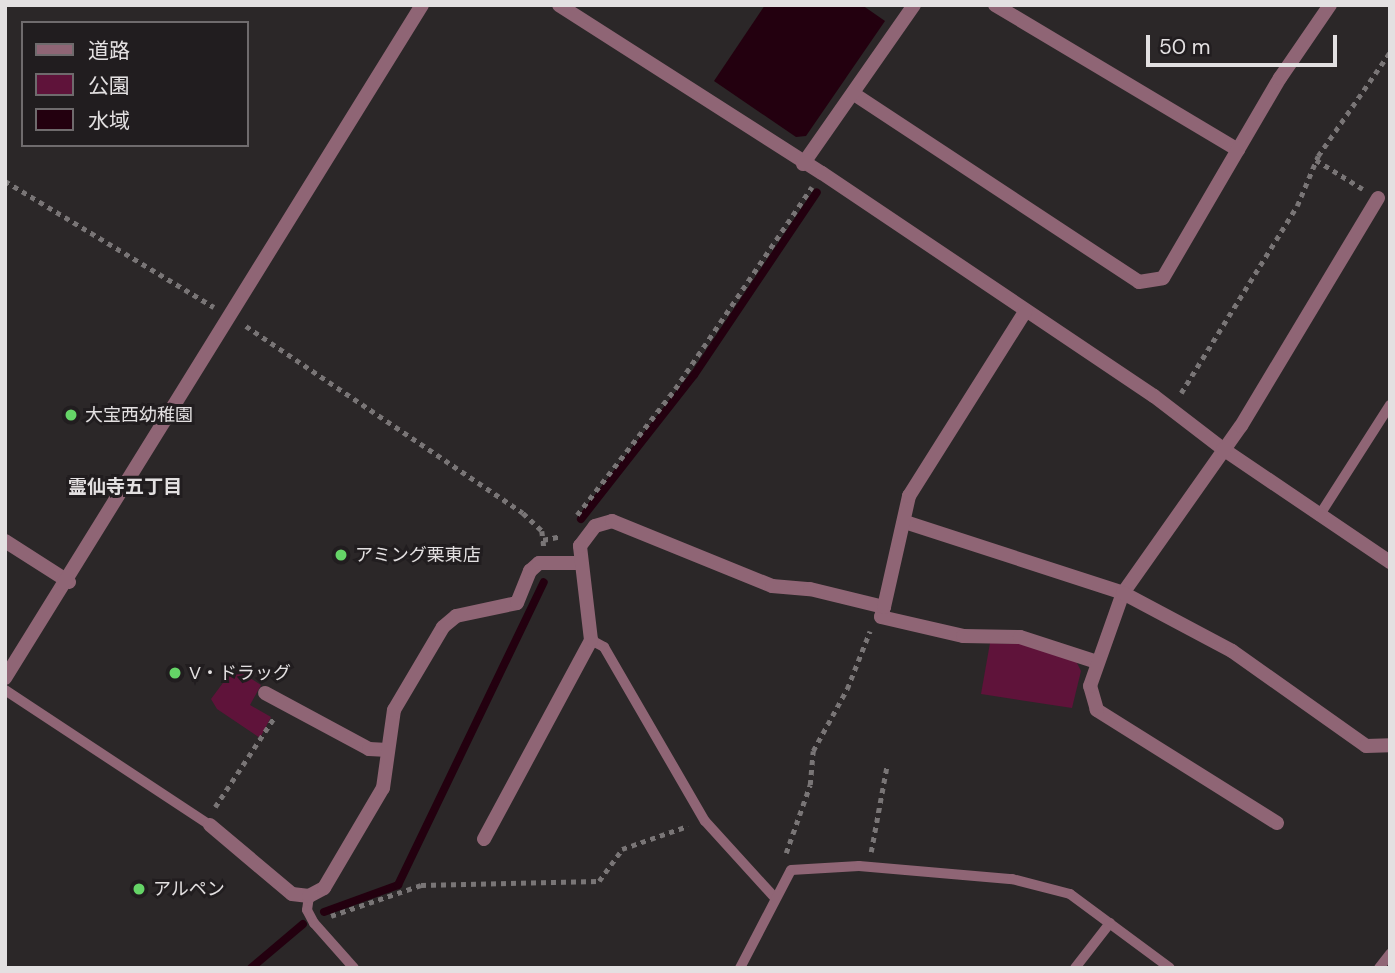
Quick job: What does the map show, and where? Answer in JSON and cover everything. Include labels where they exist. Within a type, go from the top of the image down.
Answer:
[{"type":"street","points":[[5,678],[69,582],[422,5]]},
{"type":"street","points":[[559,5],[803,164],[821,173],[1171,409],[1223,449],[1390,562]]},
{"type":"street","points":[[803,164],[914,5]]},
{"type":"street","points":[[995,5],[1238,150]]},
{"type":"street","points":[[854,94],[1139,282],[1163,278],[1238,150],[1330,5]]},
{"type":"street","points":[[1277,823],[1097,710],[1090,686],[1123,593],[1241,426],[1378,198]]},
{"type":"street","points":[[883,612],[909,496],[1025,312]]},
{"type":"street","points":[[484,839],[592,640],[580,547],[595,526],[612,521],[772,586],[810,589],[963,636],[1020,637],[1097,662]]},
{"type":"street","points":[[905,522],[1123,593],[1232,651],[1366,746],[1390,745]]},
{"type":"street","points":[[5,541],[69,582]]},
{"type":"street","points":[[207,823],[292,894],[309,896],[324,888],[383,788],[394,710],[443,627],[456,616],[517,603],[530,571],[545,563],[580,563]]},
{"type":"street","points":[[265,693],[369,748],[388,750]]},
{"type":"lane","points":[[1319,516],[1390,405]]},
{"type":"lane","points":[[592,640],[604,647],[705,821],[775,898]]},
{"type":"lane","points":[[5,691],[207,823]]},
{"type":"lane","points":[[740,968],[792,870],[868,867],[1012,879],[1070,894],[1170,968]]},
{"type":"lane","points":[[309,896],[307,910],[314,923],[354,968]]},
{"type":"lane","points":[[1075,968],[1110,923]]},
{"type":"lane","points":[[1380,968],[1390,954]]},
{"type":"path","points":[[1171,409],[1269,253],[1316,160],[1390,52]]},
{"type":"path","points":[[1316,160],[1378,198]]},
{"type":"path","points":[[543,540],[561,538],[675,389],[821,173]]},
{"type":"path","points":[[5,181],[232,318],[523,513],[542,531],[545,563]]},
{"type":"path","points":[[789,875],[786,854],[810,785],[813,751],[847,689],[874,619],[883,612]]},
{"type":"path","points":[[207,823],[263,740],[281,702]]},
{"type":"path","points":[[868,867],[887,765]]},
{"type":"path","points":[[314,923],[421,885],[599,881],[629,844],[705,821]]},
{"type":"green space","points":[[990,643],[1022,644],[1075,659],[1081,671],[1072,708],[981,694]]},
{"type":"green space","points":[[234,668],[261,685],[250,705],[271,717],[260,738],[217,709],[211,699]]},
{"type":"water","points":[[765,5],[862,5],[885,21],[806,136],[796,137],[714,81]]},
{"type":"waterway","points":[[581,519],[694,375],[817,192]]},
{"type":"waterway","points":[[324,912],[398,885],[544,582]]},
{"type":"waterway","points":[[251,968],[303,924]]},
{"type":"place","name":"大宝西幼稚園","points":[[71,415]]},
{"type":"place","name":"アミング栗東店","points":[[341,555]]},
{"type":"place","name":"V・ドラッグ","points":[[175,673]]},
{"type":"place","name":"アルペン","points":[[139,889]]},
{"type":"district","name":"霊仙寺五丁目","points":[[125,487]]}]
